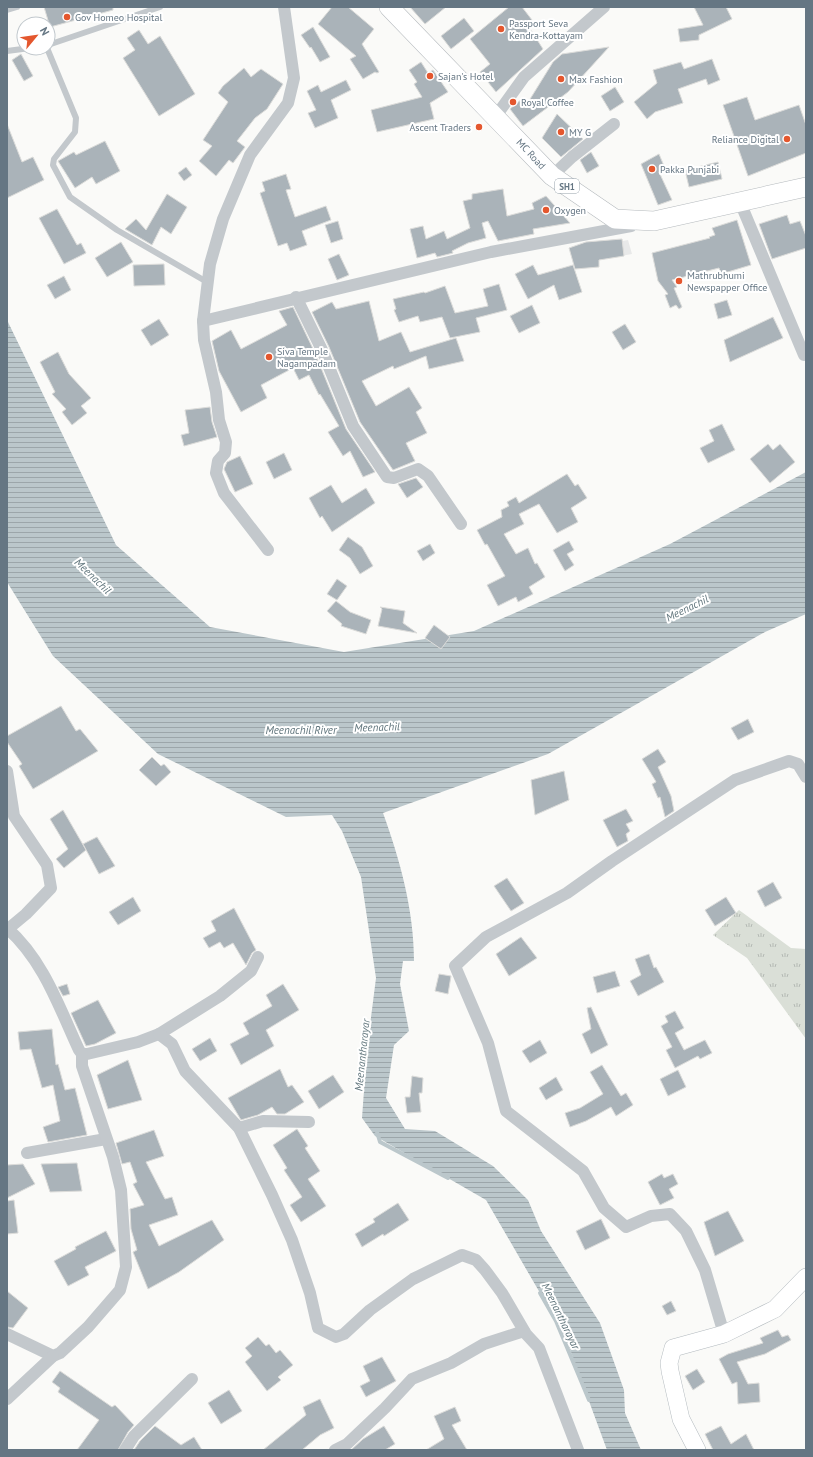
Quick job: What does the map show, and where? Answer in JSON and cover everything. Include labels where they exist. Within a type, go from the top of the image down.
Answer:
[{"type":"main road","name":"MC Road","points":[[389,7],[496,116],[552,176],[615,219],[654,221],[806,187]]},
{"type":"main road","points":[[697,1450],[681,1419],[670,1363],[674,1348],[724,1334],[775,1309],[806,1277]]},
{"type":"street","points":[[268,550],[224,493],[216,472],[218,461],[225,453],[226,442],[219,420],[216,392],[204,340],[203,321],[207,282],[223,219],[250,155],[288,103],[294,78],[284,7]]},
{"type":"street","points":[[496,116],[524,77],[604,7]]},
{"type":"street","points":[[552,176],[614,124]]},
{"type":"street","points":[[740,202],[804,355]]},
{"type":"street","points":[[203,321],[296,297],[491,252],[654,221]]},
{"type":"street","points":[[296,297],[322,350],[353,426],[387,477],[394,478],[418,469],[428,476],[461,524]]},
{"type":"street","points":[[724,1334],[705,1270],[686,1231],[670,1214],[651,1216],[626,1227],[604,1208],[583,1171],[506,1111],[488,1043],[455,966],[486,937],[568,893],[612,861],[735,780],[789,761],[798,764],[806,777]]},
{"type":"street","points":[[7,771],[14,816],[47,865],[51,888],[26,914],[8,929],[38,965],[61,1006],[82,1054],[82,1066],[121,1190],[126,1267],[120,1290],[88,1327],[60,1353],[53,1356],[7,1399]]},
{"type":"street","points":[[82,1054],[138,1042],[159,1034],[220,996],[251,971],[258,957]]},
{"type":"street","points":[[159,1034],[172,1044],[185,1071],[239,1128],[292,1240],[310,1293],[318,1328],[336,1337],[344,1334],[370,1310],[413,1279],[462,1255],[476,1260],[502,1293],[524,1331],[539,1348],[578,1450]]},
{"type":"street","points":[[239,1128],[263,1121],[309,1122]]},
{"type":"street","points":[[27,1153],[106,1139]]},
{"type":"street","points":[[336,1450],[347,1444],[385,1408],[412,1379],[451,1363],[484,1344],[524,1331]]},
{"type":"street","points":[[7,1334],[53,1356]]},
{"type":"street","points":[[125,1450],[134,1436],[192,1380]]},
{"type":"lane","points":[[7,10],[18,7]]},
{"type":"lane","points":[[56,42],[160,7]]},
{"type":"lane","points":[[50,56],[76,118],[75,132],[54,159],[53,165],[70,197],[117,230],[207,282]]},
{"type":"shaded area","points":[[628,240],[632,254],[609,258],[606,244]]},
{"type":"green space","points":[[739,910],[791,948],[806,949],[806,1039],[747,958],[713,935]]},
{"type":"water","name":"Meenachil River","points":[[7,320],[116,545],[210,627],[344,652],[474,631],[670,544],[806,472],[806,614],[765,632],[548,754],[383,813],[395,849],[409,904],[412,923],[414,961],[403,961],[400,984],[409,1031],[394,1045],[386,1098],[405,1129],[435,1131],[493,1166],[528,1200],[541,1231],[600,1323],[624,1390],[625,1413],[641,1450],[607,1450],[565,1336],[486,1200],[375,1136],[362,1118],[367,1049],[376,978],[361,877],[342,831],[332,815],[286,817],[158,754],[53,656],[7,582]]},
{"type":"building","name":"Gov Homeo Hospital","points":[[44,7],[113,7],[113,10],[56,25],[56,16],[47,16]]},
{"type":"building","points":[[332,7],[348,7],[374,29],[362,44],[379,72],[375,72],[363,79],[350,59],[356,56],[318,24]]},
{"type":"building","points":[[410,7],[446,7],[425,24]]},
{"type":"building","points":[[509,7],[522,7],[532,20],[527,24],[543,49],[496,92],[480,72],[490,64],[470,39]]},
{"type":"building","points":[[694,7],[726,7],[732,19],[699,35],[699,40],[680,42],[678,29],[703,25]]},
{"type":"building","points":[[464,18],[474,31],[451,49],[441,36]]},
{"type":"building","points":[[313,27],[330,57],[320,62],[311,47],[310,48],[301,35]]},
{"type":"building","points":[[139,30],[148,44],[160,36],[195,94],[159,116],[123,58],[135,50],[127,38]]},
{"type":"building","name":"Max Fashion","points":[[609,47],[568,92],[523,126],[510,109],[523,98],[527,104],[553,62],[562,54]]},
{"type":"building","points":[[18,56],[22,56],[33,76],[24,81],[12,60]]},
{"type":"building","points":[[712,59],[720,80],[708,85],[706,79],[678,89],[683,103],[655,112],[647,119],[634,102],[657,83],[653,70],[681,62],[684,69]]},
{"type":"building","points":[[421,62],[428,73],[433,70],[448,92],[430,103],[434,119],[377,132],[371,110],[422,97],[414,84],[417,82],[409,70]]},
{"type":"building","points":[[244,68],[251,77],[261,69],[283,84],[267,109],[255,118],[237,141],[245,147],[233,163],[229,160],[216,176],[199,161],[212,146],[203,140],[228,102],[218,93],[223,86]]},
{"type":"building","points":[[346,80],[351,90],[331,100],[338,118],[315,128],[308,113],[316,110],[307,91],[318,85],[321,92]]},
{"type":"building","points":[[615,87],[624,102],[610,111],[601,96]]},
{"type":"building","points":[[747,97],[755,120],[799,105],[806,125],[806,153],[748,176],[723,105]]},
{"type":"building","name":"MY G","points":[[557,114],[583,139],[561,157],[542,138]]},
{"type":"building","points":[[7,124],[22,162],[33,157],[44,180],[7,198]]},
{"type":"building","points":[[105,141],[120,171],[96,184],[92,177],[75,188],[58,161],[74,152],[76,155]]},
{"type":"building","points":[[591,152],[599,166],[587,173],[580,160]]},
{"type":"building","name":"Pakka Punjabi","points":[[659,154],[664,166],[659,172],[672,200],[658,205],[641,164]]},
{"type":"building","points":[[718,162],[722,179],[689,187],[685,170]]},
{"type":"building","points":[[186,167],[192,175],[184,181],[178,173]]},
{"type":"building","points":[[286,174],[291,189],[286,190],[295,217],[326,206],[331,220],[302,231],[307,245],[290,251],[287,243],[278,246],[260,193],[265,191],[262,182]]},
{"type":"building","points":[[503,189],[507,216],[534,209],[532,203],[546,196],[570,223],[533,229],[534,234],[498,241],[488,221],[482,223],[486,238],[468,243],[452,251],[453,253],[437,257],[435,253],[417,258],[410,229],[423,226],[426,239],[444,231],[447,239],[470,228],[463,201],[472,199],[472,194]]},
{"type":"building","points":[[167,194],[187,207],[171,234],[161,227],[152,245],[125,229],[136,219],[146,230]]},
{"type":"building","points":[[57,209],[77,245],[81,243],[86,253],[64,264],[39,218]]},
{"type":"building","points":[[787,215],[790,224],[800,221],[806,236],[806,248],[772,259],[759,224]]},
{"type":"building","points":[[737,220],[751,265],[721,274],[719,268],[672,280],[677,287],[674,288],[682,307],[679,309],[676,305],[670,308],[665,295],[668,294],[658,281],[652,253],[710,238],[709,237],[715,235],[712,228]]},
{"type":"building","points":[[338,221],[343,239],[331,243],[325,225]]},
{"type":"building","points":[[622,239],[624,256],[599,260],[599,267],[575,269],[569,248],[586,242]]},
{"type":"building","points":[[121,242],[133,262],[107,277],[95,258]]},
{"type":"building","points":[[339,254],[349,275],[337,280],[328,259]]},
{"type":"building","points":[[164,264],[165,285],[134,286],[133,265]]},
{"type":"building","points":[[533,265],[538,275],[573,265],[582,292],[559,300],[554,285],[528,299],[515,274]]},
{"type":"building","points":[[64,276],[71,290],[55,299],[47,285]]},
{"type":"building","points":[[499,284],[507,310],[476,318],[480,332],[450,338],[442,317],[420,322],[418,316],[399,322],[394,310],[396,309],[393,299],[425,293],[445,286],[455,313],[488,306],[483,289]]},
{"type":"building","points":[[727,300],[732,315],[718,319],[714,304]]},
{"type":"building","points":[[369,301],[379,341],[401,332],[410,352],[456,338],[464,361],[429,369],[426,356],[394,369],[393,366],[362,381],[376,406],[409,387],[422,408],[416,412],[427,433],[406,443],[415,461],[393,470],[360,422],[329,347],[312,312],[332,302],[336,309]]},
{"type":"building","points":[[532,305],[540,323],[519,333],[510,316]]},
{"type":"building","points":[[293,307],[315,353],[346,429],[375,472],[363,477],[350,451],[343,456],[328,432],[339,426],[320,394],[319,395],[309,375],[299,380],[293,368],[261,385],[267,398],[241,412],[219,371],[212,341],[231,330],[241,349],[287,325],[279,311]]},
{"type":"building","points":[[773,317],[783,338],[730,362],[724,340]]},
{"type":"building","points":[[159,319],[169,335],[151,346],[141,330]]},
{"type":"building","points":[[625,324],[636,342],[623,350],[612,332]]},
{"type":"building","points":[[58,352],[69,374],[91,398],[81,406],[87,413],[72,425],[62,412],[66,409],[52,394],[55,392],[40,362]]},
{"type":"building","points":[[210,407],[212,422],[217,437],[184,446],[181,435],[189,433],[185,410]]},
{"type":"building","points":[[722,424],[735,450],[708,463],[700,448],[714,441],[709,430]]},
{"type":"building","points":[[768,444],[773,450],[780,444],[795,462],[770,483],[750,459]]},
{"type":"building","points":[[284,453],[292,470],[274,479],[266,462]]},
{"type":"building","points":[[240,456],[253,484],[235,492],[224,469],[227,462]]},
{"type":"building","points":[[567,474],[575,486],[578,484],[587,498],[571,508],[578,522],[557,533],[539,504],[519,514],[524,524],[504,534],[516,554],[528,548],[535,564],[537,563],[545,577],[529,587],[533,594],[518,602],[516,597],[498,606],[487,585],[505,576],[487,544],[485,545],[477,530],[502,517],[501,510],[509,506],[507,502],[516,497],[519,503]]},
{"type":"building","points":[[416,478],[423,487],[407,498],[398,484]]},
{"type":"building","points":[[331,485],[342,503],[366,488],[375,503],[332,532],[322,516],[320,518],[309,498]]},
{"type":"building","points":[[348,537],[362,547],[373,566],[360,574],[350,558],[339,550]]},
{"type":"building","points":[[569,541],[574,550],[567,554],[574,565],[565,571],[553,550]]},
{"type":"building","points":[[430,544],[435,553],[423,561],[417,551]]},
{"type":"building","points":[[337,579],[347,586],[337,600],[327,594]]},
{"type":"building","points":[[336,601],[350,612],[371,620],[366,634],[341,626],[342,624],[327,611]]},
{"type":"building","points":[[380,607],[405,611],[403,623],[417,633],[378,626],[382,609]]},
{"type":"building","points":[[434,625],[450,637],[441,649],[425,638]]},
{"type":"building","points":[[61,706],[76,731],[80,729],[98,751],[33,789],[19,766],[22,764],[7,742],[7,736]]},
{"type":"building","points":[[748,719],[754,732],[738,740],[731,728]]},
{"type":"building","points":[[658,749],[666,762],[658,767],[671,796],[674,811],[665,817],[660,797],[658,798],[652,784],[656,782],[642,759]]},
{"type":"building","points":[[152,757],[161,766],[164,764],[171,772],[156,786],[139,770]]},
{"type":"building","points":[[564,771],[569,800],[535,815],[531,780]]},
{"type":"building","points":[[626,809],[633,821],[626,824],[630,831],[626,834],[628,841],[617,847],[603,820]]},
{"type":"building","points":[[63,810],[86,850],[64,868],[56,859],[68,849],[50,819]]},
{"type":"building","points":[[97,837],[115,866],[99,874],[83,844]]},
{"type":"building","points":[[507,878],[524,903],[511,911],[494,886]]},
{"type":"building","points":[[773,882],[782,898],[765,907],[757,891]]},
{"type":"building","points":[[133,897],[141,911],[118,925],[109,912]]},
{"type":"building","points":[[726,897],[736,913],[715,926],[705,910]]},
{"type":"building","points":[[234,908],[256,950],[252,953],[246,965],[233,943],[224,948],[220,942],[209,948],[203,938],[216,931],[211,921]]},
{"type":"building","points":[[521,937],[537,958],[509,976],[496,954]]},
{"type":"building","points":[[649,954],[654,968],[656,967],[664,982],[638,996],[630,981],[641,975],[635,959]]},
{"type":"building","points":[[615,971],[620,986],[597,993],[593,977]]},
{"type":"building","points":[[439,974],[451,976],[448,994],[435,991]]},
{"type":"building","points":[[67,984],[70,994],[63,996],[58,987]]},
{"type":"building","points":[[283,984],[299,1010],[266,1030],[274,1046],[241,1065],[230,1044],[249,1034],[243,1023],[272,1006],[266,995]]},
{"type":"building","points":[[98,1000],[116,1033],[95,1044],[86,1046],[71,1013]]},
{"type":"building","points":[[591,1007],[608,1045],[591,1054],[582,1034],[591,1029],[587,1008]]},
{"type":"building","points":[[675,1011],[684,1028],[675,1033],[684,1050],[705,1040],[712,1053],[700,1059],[698,1056],[675,1068],[666,1050],[672,1047],[661,1026],[668,1022],[665,1016]]},
{"type":"building","points":[[52,1029],[56,1065],[58,1064],[65,1090],[75,1088],[87,1135],[48,1142],[43,1127],[60,1121],[53,1085],[42,1088],[31,1049],[20,1050],[18,1032]]},
{"type":"building","points":[[210,1038],[217,1051],[200,1061],[192,1049]]},
{"type":"building","points":[[540,1040],[547,1053],[530,1063],[522,1051]]},
{"type":"building","points":[[128,1060],[142,1100],[108,1109],[97,1075]]},
{"type":"building","points":[[602,1065],[621,1096],[626,1093],[633,1105],[616,1116],[611,1107],[586,1121],[570,1127],[565,1113],[580,1108],[603,1094],[590,1072]]},
{"type":"building","points":[[280,1069],[288,1087],[292,1085],[304,1102],[285,1114],[277,1114],[272,1107],[258,1115],[241,1120],[228,1098]]},
{"type":"building","points":[[678,1070],[686,1087],[668,1096],[660,1079]]},
{"type":"building","points":[[333,1075],[344,1092],[319,1109],[308,1091]]},
{"type":"building","points":[[412,1076],[423,1078],[422,1093],[419,1093],[421,1112],[407,1113],[405,1097],[410,1097]]},
{"type":"building","points":[[556,1077],[563,1090],[546,1100],[539,1088]]},
{"type":"building","points":[[297,1129],[308,1146],[305,1148],[320,1171],[308,1179],[326,1206],[301,1222],[290,1205],[302,1197],[284,1170],[287,1168],[273,1145]]},
{"type":"building","points":[[154,1130],[164,1156],[146,1162],[165,1199],[172,1197],[178,1215],[149,1225],[159,1246],[212,1220],[224,1240],[179,1272],[148,1289],[133,1252],[137,1250],[131,1229],[130,1209],[144,1205],[133,1184],[137,1182],[130,1162],[122,1164],[116,1143]]},
{"type":"building","points":[[77,1163],[82,1191],[50,1192],[41,1164]]},
{"type":"building","points":[[23,1164],[35,1184],[7,1198],[7,1165]]},
{"type":"building","points":[[662,1174],[664,1178],[673,1174],[678,1184],[669,1189],[674,1198],[660,1205],[648,1182]]},
{"type":"building","points":[[14,1200],[18,1233],[7,1234],[7,1201]]},
{"type":"building","points":[[398,1203],[409,1220],[384,1236],[383,1234],[362,1247],[355,1234],[375,1222],[373,1219]]},
{"type":"building","points":[[728,1211],[744,1241],[715,1256],[704,1222]]},
{"type":"building","points":[[601,1219],[610,1238],[585,1250],[576,1231]]},
{"type":"building","points":[[106,1231],[116,1251],[85,1267],[89,1275],[68,1286],[54,1261],[76,1249],[75,1247]]},
{"type":"building","points":[[7,1291],[28,1308],[13,1328],[7,1327]]},
{"type":"building","points":[[671,1301],[676,1311],[667,1315],[662,1306]]},
{"type":"building","points":[[778,1330],[782,1337],[788,1335],[791,1340],[765,1354],[737,1362],[748,1384],[759,1383],[760,1402],[738,1404],[737,1382],[732,1384],[719,1359],[728,1354],[763,1343],[760,1338]]},
{"type":"building","points":[[258,1337],[266,1346],[269,1344],[276,1353],[280,1350],[293,1365],[278,1377],[281,1380],[267,1391],[245,1362],[252,1356],[245,1348]]},
{"type":"building","points":[[382,1357],[396,1381],[366,1397],[360,1386],[370,1381],[363,1366]]},
{"type":"building","points":[[697,1369],[705,1382],[693,1390],[685,1376]]},
{"type":"building","points":[[60,1371],[112,1407],[115,1405],[134,1425],[128,1432],[118,1450],[77,1450],[99,1420],[58,1392],[60,1388],[52,1382]]},
{"type":"building","points":[[229,1390],[242,1411],[221,1424],[208,1403]]},
{"type":"building","points":[[320,1399],[334,1428],[320,1435],[302,1450],[263,1450],[306,1415],[303,1407]]},
{"type":"building","points":[[455,1407],[461,1421],[452,1425],[467,1450],[426,1450],[444,1439],[434,1416]]},
{"type":"building","points":[[155,1426],[181,1445],[194,1437],[202,1450],[134,1450],[140,1441]]},
{"type":"building","points":[[384,1426],[395,1444],[385,1450],[351,1450],[363,1439]]},
{"type":"building","points":[[721,1426],[731,1444],[746,1434],[754,1450],[713,1450],[705,1434]]},
{"type":"waterway","name":"Meenantharayar","points":[[377,1132],[380,1142],[448,1178]]},
{"type":"waterway","name":"Meenantharayar","points":[[540,1293],[556,1321],[589,1400]]},
{"type":"place","name":"Gov Homeo Hospital","points":[[67,17]]},
{"type":"place","name":"Passport Seva Kendra-Kottayam","points":[[501,29]]},
{"type":"place","name":"Sajan's Hotel","points":[[430,76]]},
{"type":"place","name":"Max Fashion","points":[[561,79]]},
{"type":"place","name":"Royal Coffee","points":[[513,102]]},
{"type":"place","name":"Ascent Traders","points":[[479,127]]},
{"type":"place","name":"MY G","points":[[561,132]]},
{"type":"place","name":"Reliance Digital","points":[[787,139]]},
{"type":"place","name":"Pakka Punjabi","points":[[652,169]]},
{"type":"place","name":"Oxygen","points":[[546,210]]},
{"type":"place","name":"Mathrubhumi Newspapper Office","points":[[679,281]]},
{"type":"place","name":"Siva Temple Nagampadam","points":[[269,357]]},
{"type":"water label","name":"Meenachil","points":[[93,576]]},
{"type":"water label","name":"Meenachil","points":[[687,608]]},
{"type":"water label","name":"Meenachil","points":[[377,727]]}]
